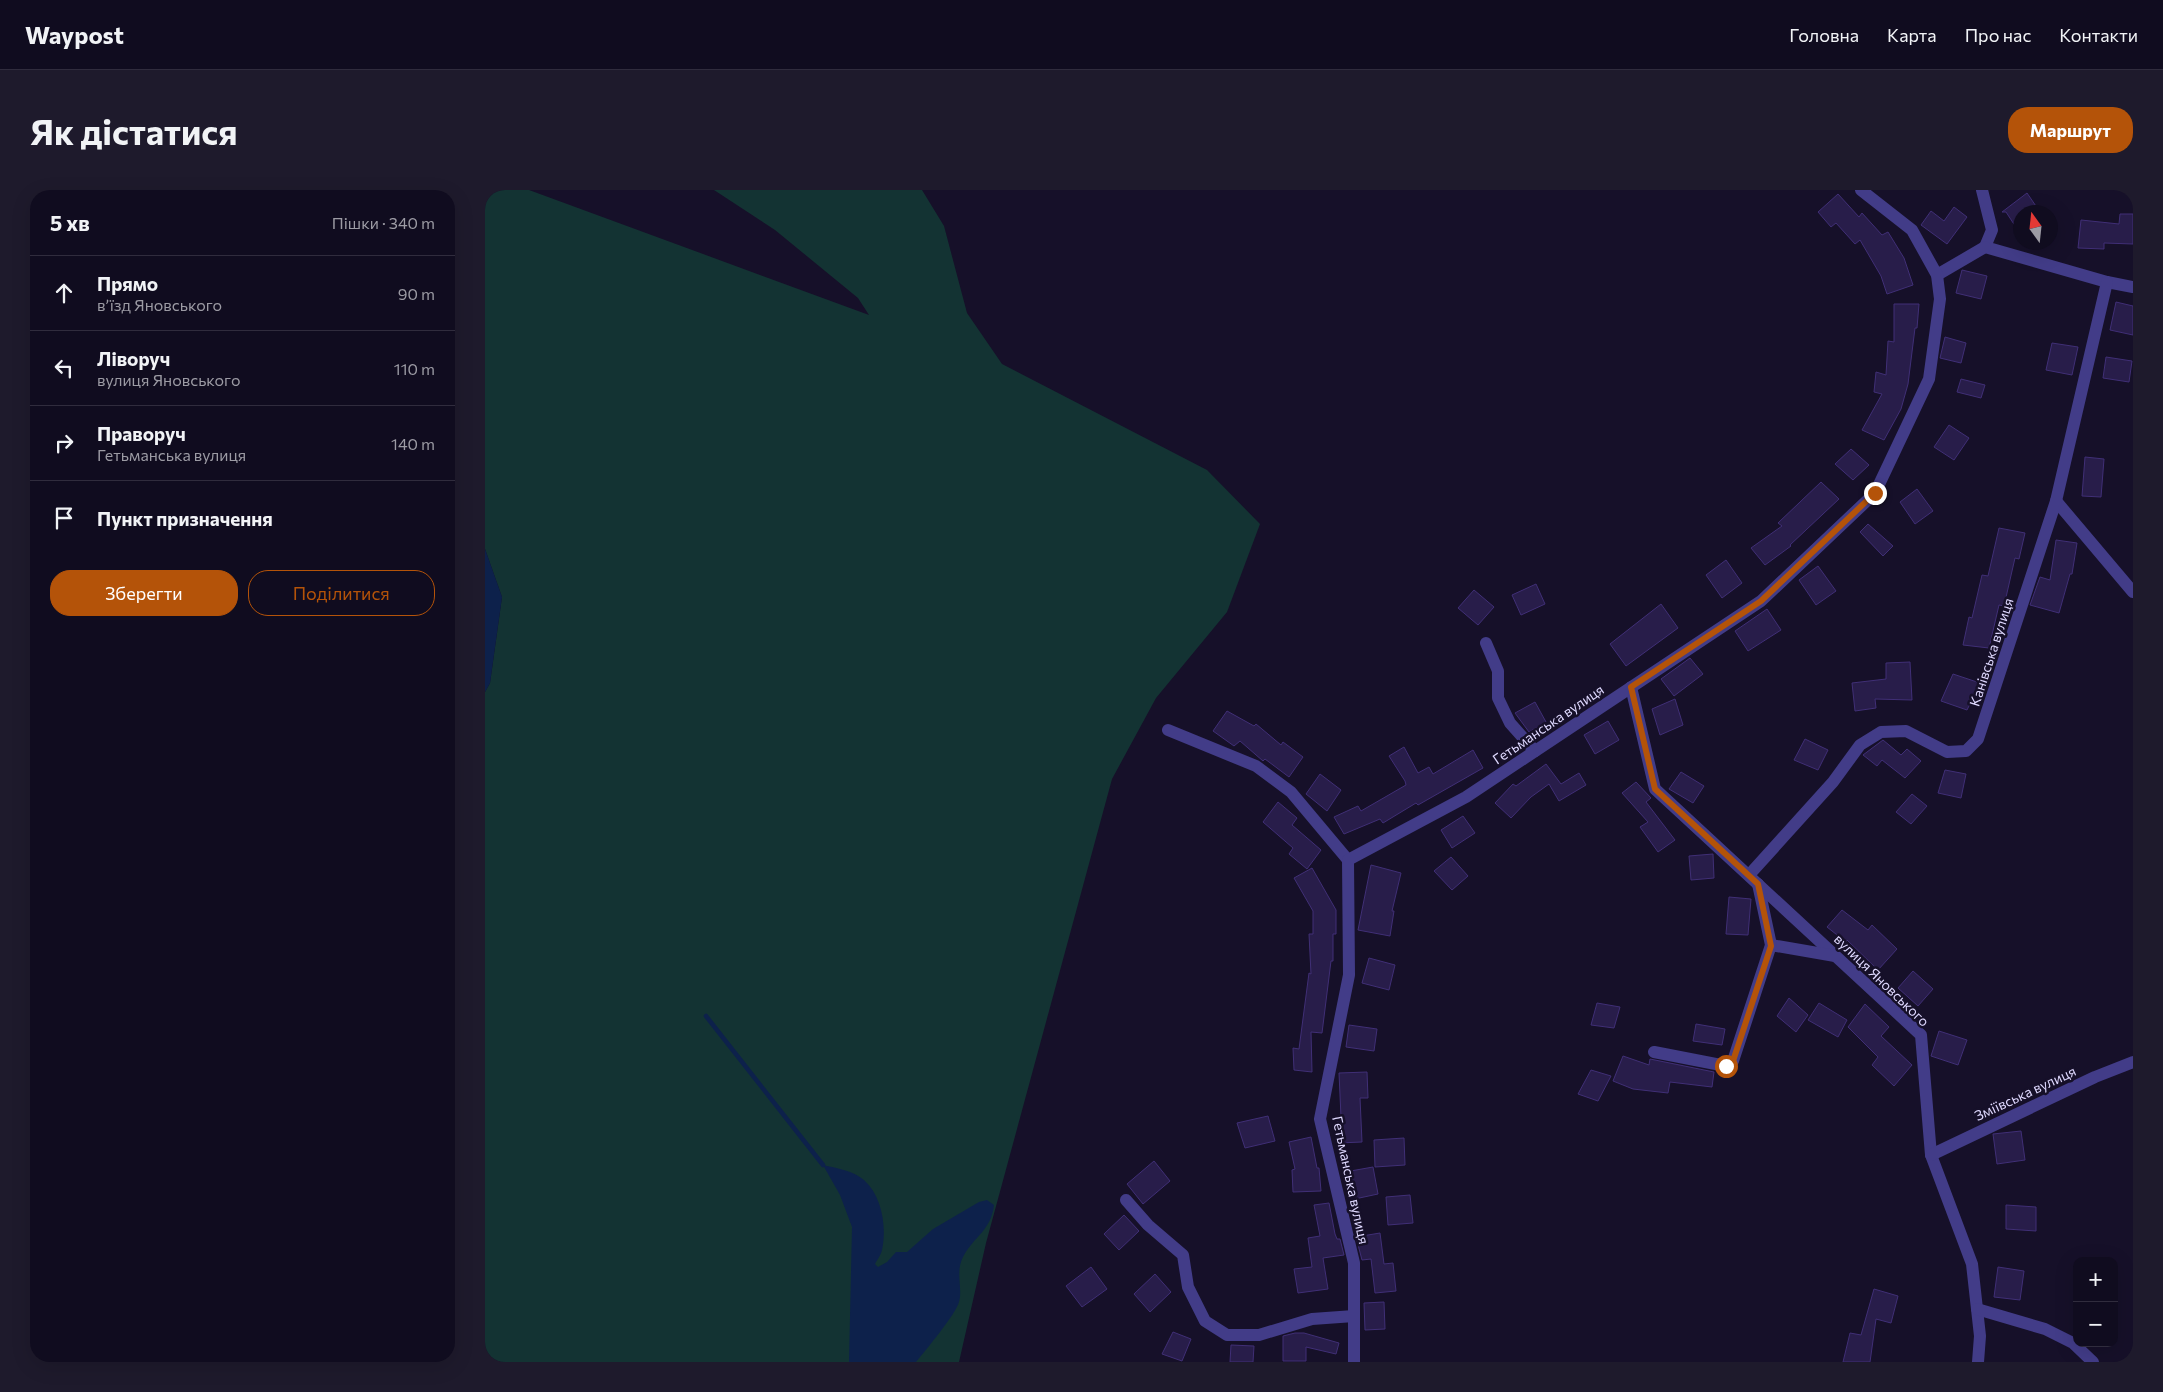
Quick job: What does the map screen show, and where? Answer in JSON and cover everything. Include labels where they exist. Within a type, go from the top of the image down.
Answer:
[{"type":"street","name":"Гетьманська вулиця","points":[[1354,1362],[1354,1264],[1320,1119],[1349,975],[1348,860],[1466,797],[1761,601],[1875,493],[1929,379],[1940,300],[1937,275],[1911,230],[1861,190]]},
{"type":"street","points":[[1937,275],[1985,247],[1992,230],[1981,190]]},
{"type":"street","points":[[1985,247],[2107,282],[2133,287]]},
{"type":"street","name":"Канівська вулиця","points":[[1753,880],[1833,782],[1860,745],[1881,732],[1906,731],[1947,752],[1966,751],[1978,739],[2056,501],[2107,282]]},
{"type":"street","points":[[2056,501],[2133,592]]},
{"type":"street","points":[[1486,643],[1498,671],[1498,698],[1510,723],[1535,750]]},
{"type":"street","name":"вулиця Яновського","points":[[1631,687],[1655,789],[1921,1035],[1931,1155],[1972,1264],[1980,1336],[1978,1362]]},
{"type":"street","points":[[1168,730],[1256,766],[1291,792],[1348,860]]},
{"type":"street","points":[[1654,1052],[1726,1066],[1733,1061],[1771,946],[1753,880]]},
{"type":"street","points":[[1771,946],[1836,956]]},
{"type":"street","name":"Зміївська вулиця","points":[[1931,1155],[2095,1077],[2133,1062]]},
{"type":"street","points":[[1126,1200],[1149,1225],[1183,1255],[1188,1287],[1205,1321],[1227,1335],[1259,1336],[1312,1319],[1354,1316]]},
{"type":"street","points":[[1977,1310],[2045,1329],[2073,1343],[2093,1362]]},
{"type":"green space","points":[[485,190],[529,190],[869,315],[858,298],[775,230],[714,190],[922,190],[944,226],[967,313],[1002,364],[1207,470],[1260,524],[1227,612],[1156,698],[1112,779],[986,1243],[959,1362],[485,1362],[485,692],[490,683],[502,597],[485,549]]},
{"type":"water","points":[[485,549],[502,597],[490,683],[485,692]]},
{"type":"water","points":[[823,1165],[855,1174],[864,1180],[875,1194],[882,1212],[884,1232],[881,1252],[875,1264],[878,1267],[887,1262],[896,1252],[907,1252],[933,1229],[979,1202],[987,1200],[994,1205],[986,1227],[963,1257],[959,1275],[960,1297],[957,1308],[916,1362],[849,1362],[852,1227],[840,1195]]},
{"type":"building","points":[[2027,193],[2035,205],[2013,205],[2013,223],[2006,212],[2002,212]]},
{"type":"building","points":[[1838,194],[1859,217],[1862,213],[1882,235],[1888,232],[1904,258],[1913,285],[1887,294],[1881,276],[1860,240],[1855,244],[1836,223],[1831,227],[1818,212]]},
{"type":"building","points":[[1954,207],[1967,217],[1947,244],[1921,225],[1931,211],[1944,221]]},
{"type":"building","points":[[2120,214],[2133,214],[2133,244],[2104,243],[2104,249],[2078,248],[2081,220],[2119,224]]},
{"type":"building","points":[[1962,270],[1987,276],[1981,299],[1956,293]]},
{"type":"building","points":[[2116,302],[2133,306],[2133,335],[2110,330]]},
{"type":"building","points":[[1894,304],[1919,304],[1908,384],[1901,409],[1884,440],[1862,430],[1882,394],[1874,392],[1876,372],[1886,375],[1888,341],[1894,342]]},
{"type":"building","points":[[1945,337],[1966,343],[1961,363],[1940,358]]},
{"type":"building","points":[[2052,343],[2078,347],[2072,375],[2046,370]]},
{"type":"building","points":[[2106,357],[2132,361],[2129,382],[2103,378]]},
{"type":"building","points":[[1961,379],[1985,385],[1981,398],[1957,392]]},
{"type":"building","points":[[1949,425],[1969,438],[1954,460],[1934,447]]},
{"type":"building","points":[[1851,449],[1869,465],[1853,480],[1835,464]]},
{"type":"building","points":[[2085,457],[2104,459],[2101,497],[2082,496]]},
{"type":"building","points":[[1821,482],[1839,499],[1791,546],[1765,565],[1751,548],[1782,526],[1778,523]]},
{"type":"building","points":[[1917,489],[1933,511],[1915,524],[1900,502]]},
{"type":"building","points":[[1868,524],[1893,546],[1883,556],[1860,532]]},
{"type":"building","points":[[1999,528],[2025,533],[2019,559],[2015,558],[2004,606],[1999,605],[1989,648],[1963,645],[1969,617],[1972,618],[1982,575],[1988,576]]},
{"type":"building","points":[[2056,540],[2077,543],[2072,574],[2070,574],[2059,613],[2030,605],[2040,577],[2050,580]]},
{"type":"building","points":[[1726,560],[1742,583],[1722,598],[1706,575]]},
{"type":"building","points":[[1818,566],[1836,591],[1816,605],[1799,580]]},
{"type":"building","points":[[1536,584],[1545,604],[1521,615],[1512,595]]},
{"type":"building","points":[[1474,590],[1494,607],[1478,625],[1458,608]]},
{"type":"building","points":[[1661,604],[1678,628],[1626,666],[1610,644]]},
{"type":"building","points":[[1767,609],[1781,630],[1748,651],[1735,631]]},
{"type":"building","points":[[1690,658],[1703,674],[1674,696],[1661,679]]},
{"type":"building","points":[[1910,662],[1912,700],[1875,699],[1876,708],[1855,711],[1852,683],[1886,679],[1886,663]]},
{"type":"building","points":[[1953,674],[1980,683],[1967,710],[1941,701]]},
{"type":"building","points":[[1675,699],[1683,725],[1660,735],[1652,709]]},
{"type":"building","points":[[1535,702],[1546,722],[1529,732],[1515,713]]},
{"type":"building","points":[[1227,711],[1254,726],[1256,724],[1281,745],[1283,742],[1303,757],[1289,777],[1265,759],[1263,761],[1240,741],[1234,746],[1213,731]]},
{"type":"building","points":[[1608,721],[1619,740],[1595,754],[1584,735]]},
{"type":"building","points":[[1805,739],[1828,750],[1818,770],[1794,760]]},
{"type":"building","points":[[1883,740],[1901,755],[1907,749],[1921,761],[1905,778],[1882,760],[1877,766],[1863,755]]},
{"type":"building","points":[[1404,747],[1418,773],[1429,767],[1433,774],[1473,750],[1483,768],[1418,805],[1416,803],[1383,823],[1380,819],[1344,834],[1334,817],[1358,806],[1361,811],[1406,785],[1389,756]]},
{"type":"building","points":[[1546,764],[1561,784],[1579,773],[1586,785],[1559,801],[1549,784],[1531,797],[1511,818],[1495,803],[1513,784],[1516,786]]},
{"type":"building","points":[[1945,770],[1966,774],[1961,798],[1938,793]]},
{"type":"building","points":[[1681,772],[1704,786],[1693,803],[1669,789]]},
{"type":"building","points":[[1320,774],[1341,790],[1327,811],[1306,794]]},
{"type":"building","points":[[1636,782],[1651,798],[1646,802],[1675,840],[1658,852],[1640,827],[1648,822],[1622,793]]},
{"type":"building","points":[[1912,794],[1927,806],[1911,824],[1896,812]]},
{"type":"building","points":[[1278,802],[1297,818],[1292,825],[1321,850],[1307,869],[1289,854],[1293,848],[1263,822]]},
{"type":"building","points":[[1463,816],[1475,833],[1452,848],[1441,830]]},
{"type":"building","points":[[1713,854],[1714,878],[1691,880],[1689,856]]},
{"type":"building","points":[[1451,857],[1468,876],[1452,890],[1434,871]]},
{"type":"building","points":[[1371,865],[1401,873],[1392,911],[1394,911],[1390,936],[1358,930]]},
{"type":"building","points":[[1312,868],[1336,910],[1336,934],[1333,934],[1333,961],[1331,961],[1322,1033],[1311,1032],[1312,1072],[1294,1070],[1293,1048],[1299,1049],[1309,973],[1311,974],[1309,934],[1313,934],[1313,911],[1294,878]]},
{"type":"building","points":[[1729,897],[1751,899],[1748,935],[1726,934]]},
{"type":"building","points":[[1842,910],[1868,930],[1872,925],[1897,949],[1878,970],[1847,940],[1846,942],[1827,927]]},
{"type":"building","points":[[1369,958],[1395,965],[1389,990],[1362,983]]},
{"type":"building","points":[[1913,971],[1933,989],[1918,1006],[1898,988]]},
{"type":"building","points":[[1789,998],[1808,1015],[1796,1032],[1777,1016]]},
{"type":"building","points":[[1597,1003],[1620,1007],[1614,1028],[1591,1025]]},
{"type":"building","points":[[1819,1003],[1847,1020],[1838,1037],[1808,1020]]},
{"type":"building","points":[[1865,1004],[1889,1027],[1881,1036],[1912,1065],[1894,1086],[1872,1065],[1878,1057],[1848,1027]]},
{"type":"building","points":[[1696,1024],[1725,1029],[1722,1045],[1693,1041]]},
{"type":"building","points":[[1349,1025],[1377,1029],[1374,1051],[1346,1047]]},
{"type":"building","points":[[1939,1031],[1967,1040],[1958,1065],[1931,1056]]},
{"type":"building","points":[[1623,1056],[1649,1065],[1650,1059],[1714,1072],[1712,1087],[1670,1082],[1668,1093],[1633,1089],[1613,1081]]},
{"type":"building","points":[[1591,1070],[1611,1076],[1598,1101],[1578,1094]]},
{"type":"building","points":[[1367,1072],[1368,1098],[1360,1098],[1362,1142],[1338,1143],[1337,1117],[1341,1117],[1339,1073]]},
{"type":"building","points":[[1268,1116],[1275,1141],[1245,1148],[1237,1123]]},
{"type":"building","points":[[2021,1131],[2025,1160],[1997,1164],[1993,1134]]},
{"type":"building","points":[[1311,1137],[1317,1168],[1319,1168],[1321,1191],[1293,1192],[1292,1170],[1295,1169],[1289,1142]]},
{"type":"building","points":[[1404,1138],[1405,1165],[1375,1167],[1374,1140]]},
{"type":"building","points":[[1154,1161],[1170,1181],[1143,1204],[1127,1184]]},
{"type":"building","points":[[1373,1167],[1378,1194],[1350,1200],[1345,1172]]},
{"type":"building","points":[[1410,1195],[1413,1223],[1388,1225],[1386,1197]]},
{"type":"building","points":[[1329,1203],[1335,1234],[1337,1239],[1340,1239],[1344,1255],[1323,1258],[1328,1289],[1298,1293],[1294,1269],[1312,1267],[1308,1238],[1320,1236],[1314,1205]]},
{"type":"building","points":[[2006,1205],[2036,1207],[2036,1231],[2006,1229]]},
{"type":"building","points":[[1124,1215],[1139,1231],[1119,1250],[1104,1234]]},
{"type":"building","points":[[1380,1233],[1384,1264],[1393,1263],[1396,1291],[1375,1293],[1371,1259],[1362,1260],[1356,1237]]},
{"type":"building","points":[[1091,1267],[1107,1289],[1082,1307],[1066,1286]]},
{"type":"building","points":[[1998,1267],[2024,1271],[2020,1300],[1994,1297]]},
{"type":"building","points":[[1155,1274],[1171,1292],[1150,1312],[1134,1294]]},
{"type":"building","points":[[1874,1289],[1898,1296],[1891,1323],[1876,1319],[1870,1362],[1843,1362],[1850,1333],[1861,1335]]},
{"type":"building","points":[[1384,1302],[1385,1329],[1365,1330],[1364,1303]]},
{"type":"building","points":[[1173,1332],[1191,1339],[1182,1361],[1162,1354]]},
{"type":"building","points":[[1304,1333],[1339,1343],[1336,1354],[1306,1347],[1306,1361],[1283,1361],[1283,1336]]},
{"type":"building","points":[[1231,1345],[1254,1346],[1253,1362],[1230,1362]]},
{"type":"waterway","points":[[706,1016],[823,1165]]},
{"type":"route","points":[[1726,1066],[1733,1061],[1771,946],[1758,884],[1655,789],[1631,687],[1761,601],[1875,493]]}]
